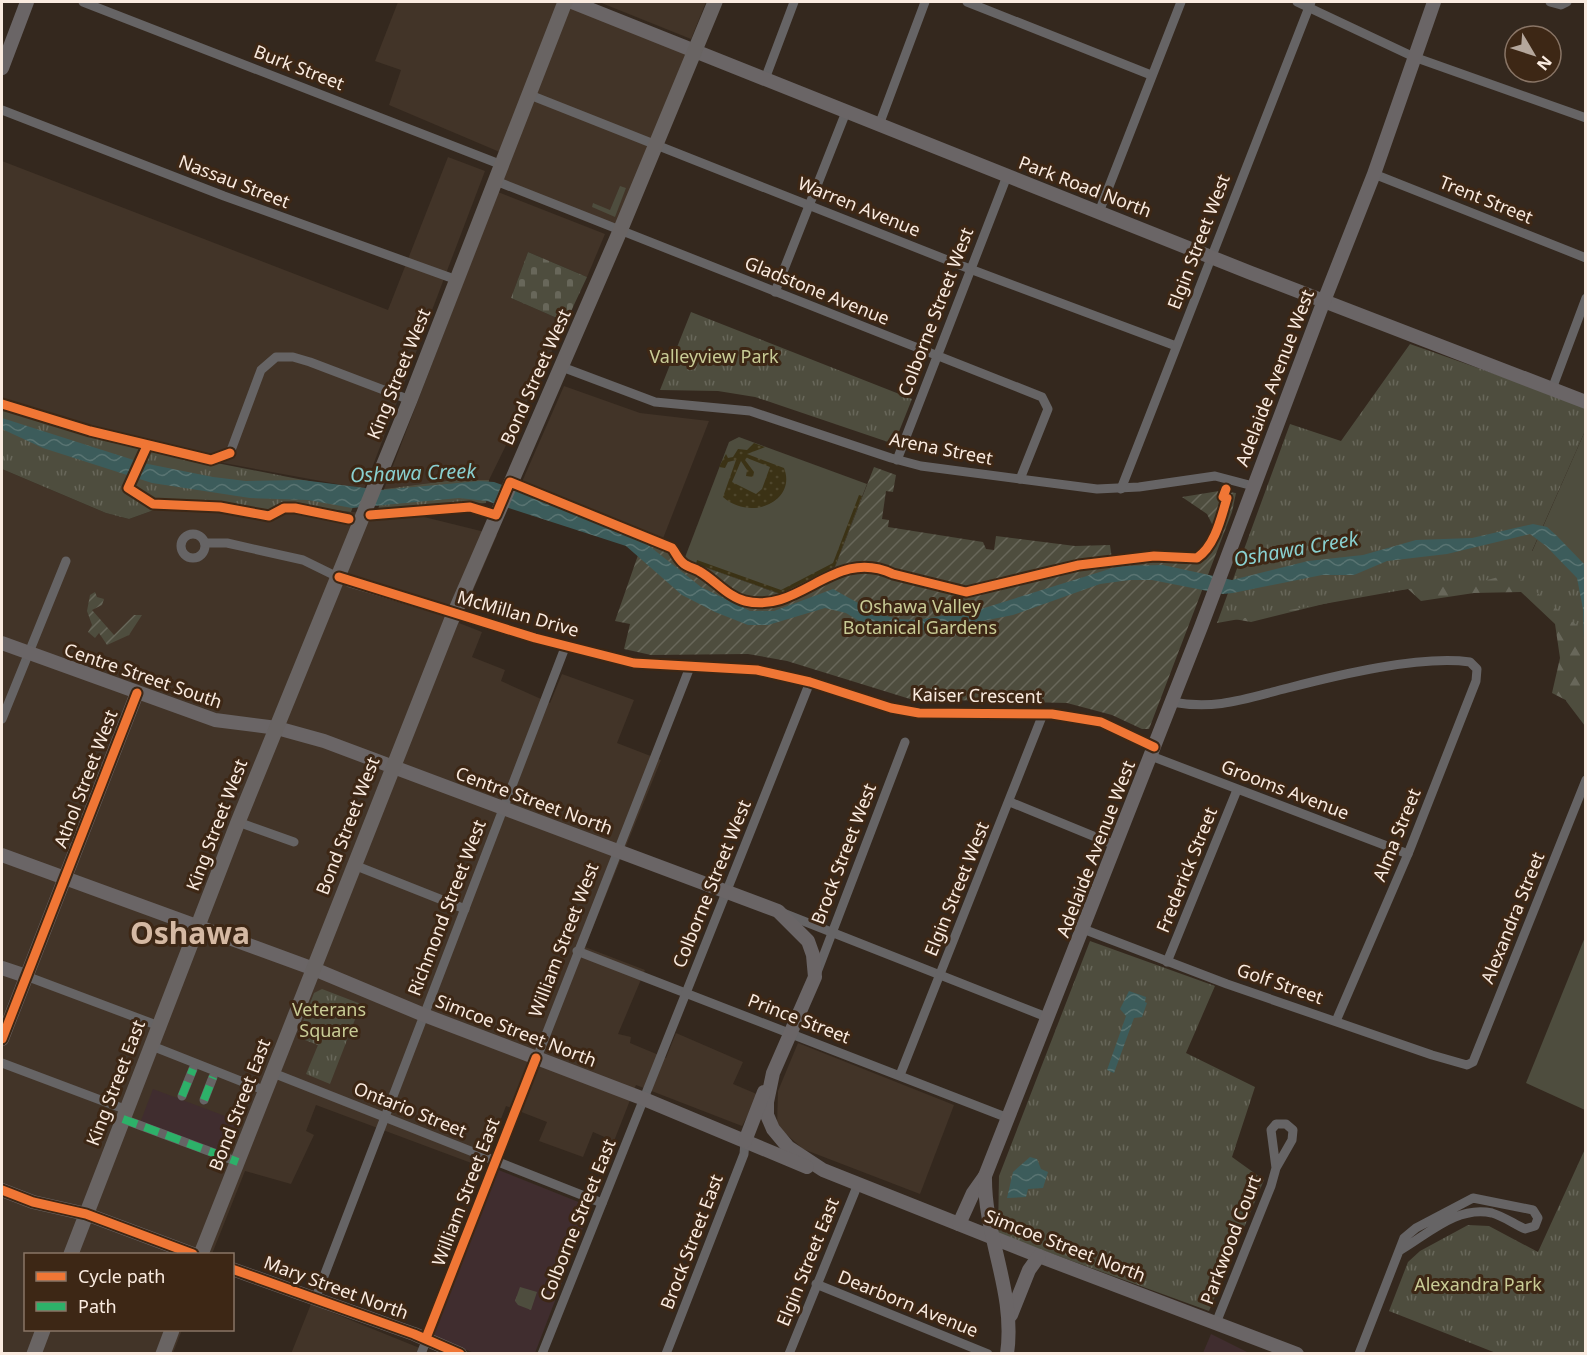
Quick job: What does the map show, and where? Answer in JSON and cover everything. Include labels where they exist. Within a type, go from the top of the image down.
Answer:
[{"type":"main road","points":[[2,68],[27,2]]},
{"type":"main road","name":"King Street West","points":[[198,926],[363,512],[411,400],[565,2]]},
{"type":"main road","name":"Park Road North","points":[[572,2],[1007,176],[1586,402]]},
{"type":"main road","name":"Bond Street West","points":[[314,969],[454,612],[562,367],[715,2]]},
{"type":"main road","name":"Adelaide Avenue West","points":[[1010,1320],[985,1200],[985,1176],[1153,752],[1374,174],[1434,2]]},
{"type":"main road","name":"Centre Street South","points":[[2,643],[216,720],[277,728]]},
{"type":"main road","name":"Athol Street West","points":[[2,1039],[137,693]]},
{"type":"main road","name":"Centre Street North","points":[[277,728],[324,741],[778,911],[808,941]]},
{"type":"main road","name":"Simcoe Street North","points":[[2,855],[314,969],[424,1015],[644,1099],[802,1167],[820,1169]]},
{"type":"main road","name":"King Street East","points":[[71,1253],[198,926]]},
{"type":"main road","name":"Brock Street West","points":[[773,1129],[767,1114],[767,1102],[773,1073],[815,978],[813,955],[808,941]]},
{"type":"main road","points":[[2,968],[26,976]]},
{"type":"main road","name":"Bond Street East","points":[[201,1253],[314,969]]},
{"type":"main road","points":[[745,1141],[773,1073]]},
{"type":"main road","name":"Simcoe Street North","points":[[773,1129],[788,1147],[820,1169],[1039,1256],[1297,1353]]},
{"type":"main road","points":[[959,1224],[973,1193],[985,1176]]},
{"type":"main road","points":[[2,1190],[33,1202],[86,1214],[190,1253]]},
{"type":"main road","points":[[1007,1353],[1010,1320],[1029,1270],[1039,1256]]},
{"type":"main road","name":"Mary Street North","points":[[234,1270],[316,1297],[460,1353]]},
{"type":"main road","points":[[34,1353],[42,1331]]},
{"type":"main road","points":[[163,1353],[171,1331]]},
{"type":"street","name":"Burk Street","points":[[83,2],[502,165]]},
{"type":"street","points":[[765,79],[794,2]]},
{"type":"street","points":[[879,125],[925,2]]},
{"type":"street","points":[[967,2],[1151,75]]},
{"type":"street","points":[[1099,212],[1181,2]]},
{"type":"street","points":[[1297,2],[1309,4],[1414,57],[1586,118]]},
{"type":"street","points":[[1550,2],[1561,4],[1568,2]]},
{"type":"street","name":"Elgin Street West","points":[[1121,489],[1309,4]]},
{"type":"street","name":"Warren Avenue","points":[[530,95],[970,269],[1176,346]]},
{"type":"street","name":"Nassau Street","points":[[2,110],[224,196],[457,280]]},
{"type":"street","points":[[775,292],[846,112]]},
{"type":"street","name":"Trent Street","points":[[1374,174],[1586,258]]},
{"type":"street","name":"Colborne Street West","points":[[897,460],[1007,176]]},
{"type":"street","name":"Gladstone Avenue","points":[[496,181],[1037,394],[1047,402],[1048,409],[1020,479]]},
{"type":"street","points":[[1552,389],[1586,298]]},
{"type":"street","points":[[230,453],[261,370],[276,357],[293,357],[310,362],[411,400]]},
{"type":"street","name":"Arena Street","points":[[562,367],[655,402],[750,411],[897,460],[1097,489],[1121,489],[1215,476],[1253,486]]},
{"type":"street","name":"McMillan Drive","points":[[205,543],[227,543],[303,560],[339,577],[634,663],[690,667]]},
{"type":"street","points":[[2,719],[66,561]]},
{"type":"street","name":"Richmond Street West","points":[[316,1297],[566,645]]},
{"type":"street","name":"Alma Street","points":[[1171,702],[1219,706],[1330,677],[1439,660],[1470,662],[1477,669],[1476,681],[1408,854],[1336,1021]]},
{"type":"street","name":"Kaiser Crescent","points":[[690,667],[757,670],[810,682],[868,702],[919,713],[1043,714],[1101,722],[1153,752]]},
{"type":"street","name":"William Street West","points":[[536,1058],[690,667]]},
{"type":"street","name":"Colborne Street West","points":[[644,1099],[810,682]]},
{"type":"street","name":"Elgin Street West","points":[[900,1075],[1043,714]]},
{"type":"street","name":"Brock Street West","points":[[815,978],[905,742]]},
{"type":"street","name":"Grooms Avenue","points":[[1153,752],[1237,790],[1408,854]]},
{"type":"street","name":"Alexandra Street","points":[[1467,1065],[1473,1062],[1586,780]]},
{"type":"street","name":"Frederick Street","points":[[1167,962],[1237,790]]},
{"type":"street","points":[[1010,802],[1115,845]]},
{"type":"street","points":[[238,822],[294,843]]},
{"type":"street","points":[[354,865],[465,909]]},
{"type":"street","name":"Centre Street North","points":[[778,911],[1049,1018]]},
{"type":"street","name":"Golf Street","points":[[1083,929],[1167,962],[1442,1059],[1467,1065]]},
{"type":"street","name":"Prince Street","points":[[577,951],[1008,1118]]},
{"type":"street","points":[[26,976],[159,1026]]},
{"type":"street","points":[[152,1046],[266,1091]]},
{"type":"street","name":"William Street East","points":[[421,1353],[536,1058]]},
{"type":"street","points":[[2,1063],[238,1162]]},
{"type":"street","points":[[182,1096],[193,1069]]},
{"type":"street","name":"Ontario Street","points":[[273,1073],[602,1203]]},
{"type":"street","points":[[204,1100],[213,1077]]},
{"type":"street","name":"Colborne Street East","points":[[542,1353],[644,1099]]},
{"type":"street","name":"Brock Street East","points":[[666,1353],[744,1154],[745,1141]]},
{"type":"street","name":"Parkwood Court","points":[[1216,1323],[1271,1186],[1276,1168]]},
{"type":"street","name":"Elgin Street East","points":[[789,1353],[858,1184]]},
{"type":"street","points":[[1359,1353],[1404,1239],[1416,1228],[1473,1198],[1533,1210],[1538,1218],[1535,1226],[1525,1229],[1494,1214],[1469,1212],[1422,1235],[1400,1251]]},
{"type":"street","name":"Dearborn Avenue","points":[[816,1284],[988,1353]]},
{"type":"shaded area","points":[[398,2],[560,2],[690,54],[615,232],[492,181],[502,153],[389,105],[401,70],[375,61]]},
{"type":"shaded area","points":[[599,2],[706,2],[691,39]]},
{"type":"shaded area","points":[[448,157],[485,171],[364,489],[110,442],[2,404],[2,161],[388,310]]},
{"type":"shaded area","points":[[498,192],[605,234],[587,277],[528,252],[511,298],[566,322],[489,480],[454,480],[384,489]]},
{"type":"shaded area","points":[[564,386],[640,413],[709,421],[662,541],[521,484]]},
{"type":"shaded area","points":[[2,469],[106,513],[129,519],[168,505],[281,515],[291,504],[351,512],[412,514],[497,535],[459,623],[482,632],[472,657],[505,670],[501,681],[550,703],[562,674],[634,700],[617,743],[661,760],[585,947],[645,970],[618,1034],[631,1037],[630,1043],[666,1058],[676,1033],[743,1062],[733,1084],[759,1095],[742,1126],[636,1085],[614,1141],[593,1132],[583,1157],[539,1141],[547,1122],[506,1106],[482,1167],[316,1105],[306,1131],[314,1135],[291,1184],[245,1171],[212,1253],[24,1253],[24,1331],[182,1331],[173,1353],[2,1353]]},
{"type":"shaded area","points":[[798,1043],[954,1105],[920,1194],[803,1149],[777,1126],[778,1091]]},
{"type":"shaded area","points":[[153,1089],[241,1122],[228,1156],[140,1123]]},
{"type":"shaded area","points":[[496,1169],[591,1207],[535,1353],[474,1353],[430,1335]]},
{"type":"shaded area","points":[[311,1304],[427,1351],[426,1354],[291,1354]]},
{"type":"shaded area","points":[[1211,1334],[1249,1353],[1203,1353]]},
{"type":"green space","points":[[620,186],[626,188],[615,217],[592,207],[593,203],[610,210]]},
{"type":"green space","points":[[528,252],[587,277],[566,322],[511,298]]},
{"type":"green space","name":"Valleyview Park","points":[[691,312],[912,399],[894,444],[755,397],[718,391],[660,390]]},
{"type":"green space","points":[[1410,344],[1585,406],[1585,431],[1532,551],[1545,550],[1574,576],[1579,584],[1584,603],[1585,632],[1513,573],[1469,585],[1408,589],[1217,623],[1290,424],[1341,441]]},
{"type":"green space","points":[[2,404],[110,442],[359,491],[351,512],[291,504],[281,515],[219,503],[168,505],[129,519],[106,513],[2,469]]},
{"type":"green space","points":[[1585,431],[1585,726],[1566,701],[1559,629],[1524,570]]},
{"type":"green space","points":[[739,437],[867,484],[835,566],[781,594],[684,560],[729,442]]},
{"type":"green space","name":"Oshawa Valley Botanical Gardens","points":[[874,467],[896,475],[893,492],[886,491],[882,519],[889,520],[888,527],[983,542],[986,549],[994,550],[996,536],[1075,546],[1110,545],[1112,559],[1149,554],[1183,555],[1199,552],[1210,538],[1213,526],[1207,514],[1182,497],[1219,491],[1236,493],[1232,512],[1149,729],[1142,729],[1112,715],[1067,703],[910,699],[787,661],[748,654],[651,655],[624,649],[630,624],[615,621],[644,538],[684,560],[780,594],[835,567]]},
{"type":"green space","points":[[454,480],[489,480],[486,503],[377,513],[384,489]]},
{"type":"green space","points":[[1545,550],[1585,595],[1585,710],[1552,693],[1560,658],[1555,624],[1521,592],[1474,593],[1421,601],[1408,589],[1368,593],[1251,622],[1234,619],[1500,557]]},
{"type":"green space","points":[[95,592],[97,597],[104,599],[102,605],[92,610],[114,635],[134,615],[142,615],[129,635],[107,645],[99,633],[95,638],[88,632],[92,625],[87,611],[90,595]]},
{"type":"green space","points":[[1585,937],[1585,1110],[1526,1083]]},
{"type":"green space","points":[[1090,941],[1215,986],[1186,1053],[1255,1087],[1232,1157],[1264,1180],[1209,1311],[998,1234],[999,1176]]},
{"type":"green space","name":"Veterans Square","points":[[322,989],[361,1004],[330,1084],[306,1074],[318,1045],[297,1037],[314,993]]},
{"type":"green space","name":"Alexandra Park","points":[[1585,1149],[1585,1353],[1496,1353],[1389,1311],[1408,1262],[1420,1251],[1468,1225],[1489,1226],[1538,1252]]},
{"type":"green space","points":[[520,1287],[537,1292],[531,1310],[518,1305],[515,1301]]},
{"type":"sand","points":[[754,443],[765,447],[747,454],[784,468],[786,480],[784,490],[778,498],[758,508],[746,508],[723,497],[736,460],[728,462],[725,468],[719,467],[726,454],[728,458],[733,457],[738,449],[747,450]],"holes":[[[747,458],[770,467],[762,489],[756,494],[732,482],[741,461],[747,470],[746,476],[753,477],[754,472],[745,460]]]},
{"type":"sand","points":[[859,495],[862,496],[835,566],[781,594],[696,564],[697,560],[781,590],[833,563]]},
{"type":"water","points":[[2,418],[143,463],[213,477],[246,481],[302,480],[381,490],[480,481],[494,482],[643,541],[701,587],[750,611],[774,611],[833,589],[876,613],[897,619],[918,620],[981,609],[1119,566],[1163,565],[1232,580],[1308,561],[1363,555],[1416,540],[1472,538],[1533,524],[1547,527],[1585,565],[1585,673],[1583,609],[1577,578],[1546,546],[1530,534],[1447,554],[1387,561],[1354,575],[1322,575],[1233,593],[1223,594],[1152,580],[1100,584],[1013,615],[947,628],[908,631],[872,629],[846,613],[825,608],[768,625],[748,625],[715,612],[682,595],[626,546],[487,501],[459,498],[352,508],[308,500],[250,498],[152,483],[43,448],[2,429]]},
{"type":"water","points":[[1129,991],[1146,997],[1145,1002],[1147,1003],[1142,1017],[1134,1018],[1114,1073],[1107,1070],[1126,1016],[1120,1009]]},
{"type":"water","points":[[1030,1157],[1037,1159],[1041,1169],[1048,1172],[1043,1188],[1028,1189],[1026,1197],[1007,1198],[1013,1172]]},
{"type":"marked path","points":[[182,1096],[193,1069]]},
{"type":"marked path","points":[[204,1100],[213,1077]]},
{"type":"marked path","points":[[123,1119],[238,1162]]},
{"type":"cycle path","points":[[2,404],[90,431],[211,460],[230,453]]},
{"type":"cycle path","points":[[147,446],[128,488],[153,504],[220,507],[269,516],[284,508],[295,508],[349,519]]},
{"type":"cycle path","points":[[370,515],[470,507],[496,515],[510,482],[672,548],[685,564],[705,575],[733,596],[745,601],[765,603],[783,599],[835,574],[853,568],[872,568],[966,592],[1079,565],[1154,556],[1197,558],[1213,539],[1227,498],[1223,497],[1226,489]]},
{"type":"cycle path","points":[[339,577],[535,638],[634,663],[757,670],[810,682],[891,708],[919,713],[1052,714],[1101,722],[1154,747]]},
{"type":"cycle path","points":[[2,1039],[137,693]]},
{"type":"cycle path","points":[[426,1338],[536,1058]]},
{"type":"cycle path","points":[[2,1190],[33,1202],[86,1214],[190,1253]]},
{"type":"cycle path","points":[[234,1270],[414,1334],[460,1354]]},
{"type":"district","name":"Oshawa","points":[[190,934]]},
{"type":"water label","name":"Oshawa Creek","points":[[413,473]]},
{"type":"water label","name":"Oshawa Creek","points":[[1296,549]]}]
